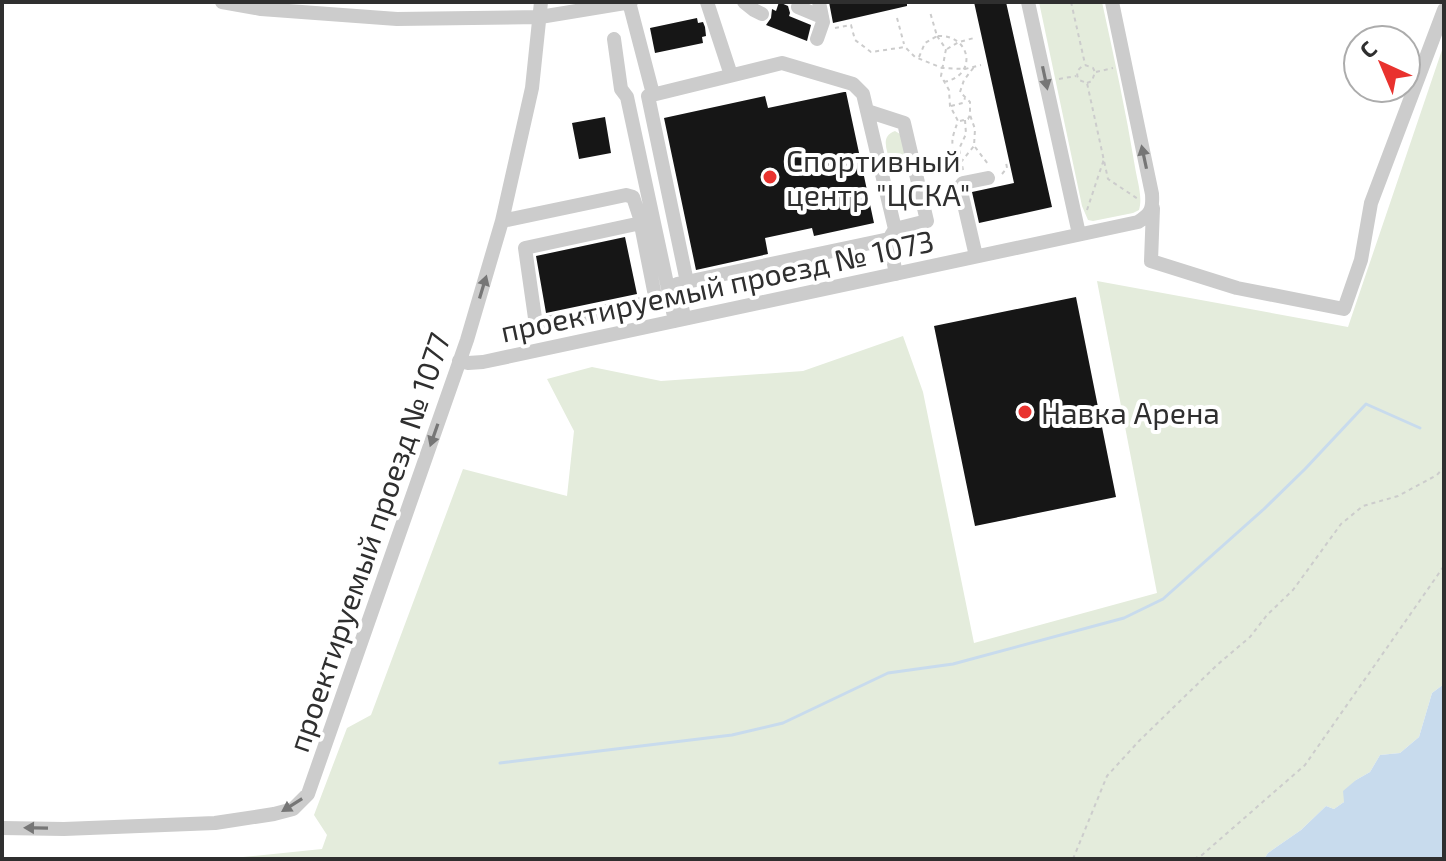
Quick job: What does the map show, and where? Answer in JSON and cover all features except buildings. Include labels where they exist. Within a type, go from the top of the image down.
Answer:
[{"type":"street","points":[[222,2],[261,9],[397,19],[630,2],[653,94]]},
{"type":"street","points":[[707,2],[731,75]]},
{"type":"street","points":[[744,2],[762,14]]},
{"type":"street","points":[[1028,2],[1079,234]]},
{"type":"street","points":[[1112,2],[1148,203],[1151,261],[1237,288],[1344,309],[1361,260],[1371,203],[1444,10]]},
{"type":"street","points":[[798,7],[821,14],[817,39]]},
{"type":"street","name":"проектируемый проезд № 1077","points":[[2,828],[64,829],[215,823],[293,809],[308,794],[459,361],[502,221],[532,88],[540,9]]},
{"type":"street","points":[[614,39],[621,89],[627,97],[680,320]]},
{"type":"street","points":[[687,282],[648,96],[782,63],[853,84],[863,94],[892,234],[896,274]]},
{"type":"street","points":[[680,320],[677,284],[892,234],[927,221],[904,123],[867,111]]},
{"type":"street","points":[[976,256],[960,187],[992,176]]},
{"type":"street","points":[[502,221],[626,195],[633,197],[638,207],[656,301],[536,325],[525,248],[641,223]]},
{"type":"street","name":"проектируемый проезд № 1073","points":[[459,361],[483,362],[1138,222],[1148,216],[1148,203]]},
{"type":"path","points":[[1071,2],[1085,65]]},
{"type":"path","points":[[930,12],[937,36],[946,49],[941,76],[958,121],[952,146],[961,162]]},
{"type":"path","points":[[821,14],[835,28],[851,25],[856,42],[871,52],[905,47]]},
{"type":"path","points":[[897,18],[905,47],[918,59],[942,68],[965,69],[981,65]]},
{"type":"path","points":[[918,59],[925,43],[937,36],[950,36],[959,42],[967,59],[965,69],[958,77],[944,82]]},
{"type":"path","points":[[946,49],[974,38]]},
{"type":"path","points":[[1085,65],[1095,72]]},
{"type":"path","points":[[1085,65],[1077,71],[1082,82],[1092,81],[1095,72]]},
{"type":"path","points":[[960,92],[974,67]]},
{"type":"path","points":[[1095,72],[1119,67]]},
{"type":"path","points":[[1053,80],[1077,76]]},
{"type":"path","points":[[1087,83],[1108,179],[1148,203]]},
{"type":"path","points":[[949,93],[960,92]]},
{"type":"path","points":[[960,92],[970,102],[975,129],[974,146],[992,176],[1005,172],[1006,162]]},
{"type":"path","points":[[950,106],[963,103],[966,98]]},
{"type":"path","points":[[958,121],[970,115]]},
{"type":"path","points":[[965,120],[966,134],[959,149],[965,183]]},
{"type":"path","points":[[961,162],[974,146]]},
{"type":"path","points":[[1086,213],[1104,158]]},
{"type":"path","points":[[1073,859],[1107,776],[1217,665],[1250,637],[1293,590],[1341,524],[1363,506],[1398,496],[1437,475],[1444,467]]},
{"type":"path","points":[[1194,859],[1305,765],[1444,566]]},
{"type":"green space","points":[[1039,2],[1102,2],[1139,188],[1139,210],[1133,213],[1088,220],[1082,206]]},
{"type":"green space","points":[[1444,44],[1444,684],[1432,693],[1419,737],[1400,753],[1380,755],[1370,772],[1356,780],[1344,802],[1334,809],[1326,806],[1264,859],[131,859],[243,857],[322,849],[327,835],[314,815],[347,728],[371,715],[463,469],[567,496],[574,431],[547,379],[592,367],[661,381],[803,371],[903,336],[923,392],[974,643],[1157,593],[1097,281],[1348,327]]},
{"type":"green space","points":[[895,131],[900,134],[907,159],[890,162],[886,140]]},
{"type":"water","points":[[1444,684],[1444,859],[1264,859],[1326,806],[1334,809],[1344,802],[1343,791],[1370,772],[1380,755],[1400,753],[1419,737],[1432,693]]},
{"type":"waterway","points":[[500,763],[732,735],[783,723],[888,673],[953,664],[1124,618],[1163,599],[1264,509],[1366,404],[1420,428]]},
{"type":"place","name":"Спортивный центр \"ЦСКА\"","points":[[770,177]]},
{"type":"place","name":"Навка Арена","points":[[1025,412]]}]
